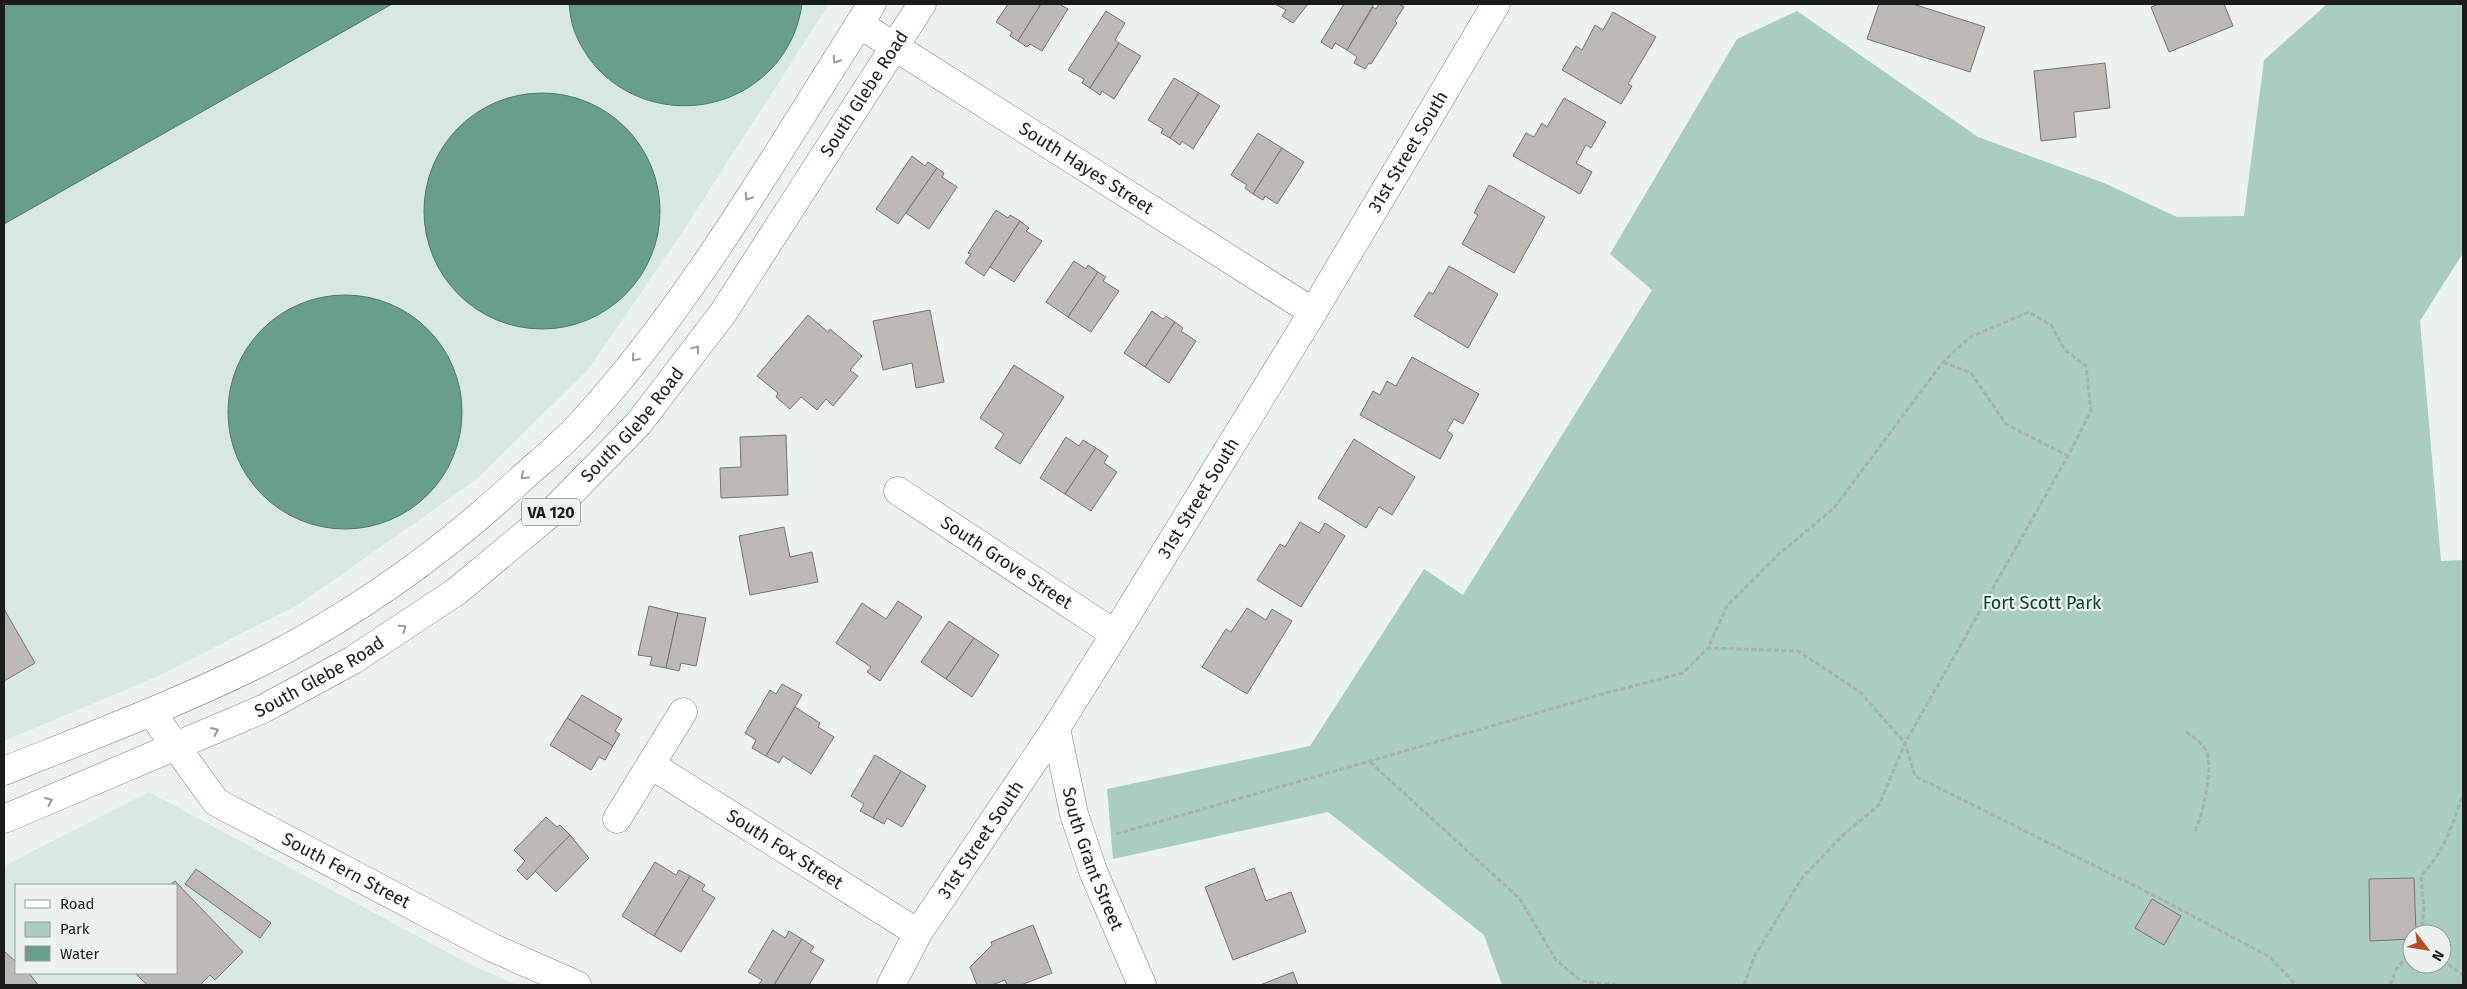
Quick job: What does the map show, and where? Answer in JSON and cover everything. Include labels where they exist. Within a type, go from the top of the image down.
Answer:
[{"type":"street","name":"South Glebe Road","points":[[4,819],[176,748],[264,709],[354,660],[457,591],[553,511],[640,423],[718,320],[922,4]]},
{"type":"street","name":"31st Street South","points":[[891,985],[918,933],[1056,728],[1115,634],[1313,312],[1496,4]]},
{"type":"street","name":"South Hayes Street","points":[[865,14],[895,47],[1313,312]]},
{"type":"street","name":"VA 120","points":[[4,771],[151,712],[272,656],[336,620],[414,570],[482,516],[578,427],[662,325],[729,227],[865,14]]},
{"type":"street","name":"South Grove Street","points":[[898,491],[1115,634]]},
{"type":"street","name":"South Fern Street","points":[[151,712],[216,802],[493,948],[576,985]]},
{"type":"street","points":[[617,819],[682,712]]},
{"type":"street","name":"South Grant Street","points":[[1056,728],[1074,814],[1093,871],[1142,985]]},
{"type":"street","name":"South Fox Street","points":[[651,765],[918,933]]},
{"type":"path","points":[[1084,843],[1603,694],[1683,673],[1708,648],[1727,606],[1778,555],[1834,508],[1943,362],[1970,337],[2029,312],[2051,325],[2065,350],[2086,366],[2091,411],[2068,456],[1905,743],[1879,805],[1844,834],[1802,878],[1755,955],[1744,985]]},
{"type":"path","points":[[1943,362],[1971,373],[2006,424],[2068,456]]},
{"type":"path","points":[[1708,648],[1798,651],[1860,692],[1905,743],[1914,776],[2160,898],[2270,957],[2296,985]]},
{"type":"path","points":[[2186,732],[2197,739],[2206,750],[2210,762],[2201,818],[2195,830]]},
{"type":"path","points":[[1370,762],[1520,899],[1556,960],[1581,981],[1618,985]]},
{"type":"path","points":[[2422,924],[2424,909],[2421,876],[2436,861],[2448,836],[2463,795]]},
{"type":"path","points":[[2390,985],[2396,970],[2402,962]]},
{"type":"path","points":[[2452,967],[2463,975]]},
{"type":"shaded area","points":[[4,4],[829,4],[683,231],[590,367],[477,479],[301,603],[158,676],[4,741]]},
{"type":"shaded area","points":[[149,792],[469,964],[517,985],[4,985],[4,866]]},
{"type":"green space","name":"Fort Scott Park","points":[[2327,4],[2463,4],[2463,253],[2420,321],[2441,561],[2463,560],[2463,985],[1502,985],[1484,935],[1328,812],[1113,859],[1107,789],[1310,746],[1424,569],[1463,595],[1652,290],[1610,254],[1737,39],[1797,11],[1978,137],[2104,183],[2177,217],[2244,216],[2264,60]]},
{"type":"water","points":[[4,4],[392,4],[4,224]]},
{"type":"water","points":[[569,4],[802,4],[792,39],[772,68],[748,88],[721,100],[692,106],[662,104],[635,95],[610,80],[589,58],[574,30]]},
{"type":"water","points":[[542,93],[576,98],[598,107],[617,120],[633,136],[646,155],[655,177],[660,211],[655,245],[646,267],[633,286],[617,302],[598,315],[576,324],[542,329],[508,324],[486,315],[467,302],[451,286],[438,267],[429,245],[424,211],[429,177],[438,155],[451,136],[467,120],[486,107],[508,98]]},
{"type":"water","points":[[334,295],[356,295],[390,304],[410,315],[428,329],[442,347],[453,367],[460,389],[462,412],[460,435],[453,457],[442,477],[428,495],[400,515],[379,524],[356,529],[334,529],[311,524],[290,515],[271,503],[254,486],[242,467],[233,446],[228,423],[228,401],[233,378],[242,357],[254,338],[271,321],[290,309],[311,300]]},
{"type":"building","points":[[1008,4],[1041,4],[1018,41],[1010,36],[1012,32],[996,22]]},
{"type":"building","points":[[1041,4],[1059,4],[1068,9],[1042,51],[1030,44],[1027,47],[1018,41]]},
{"type":"building","points":[[1275,4],[1308,4],[1293,23],[1282,16],[1286,10]]},
{"type":"building","points":[[1344,4],[1374,4],[1347,50],[1335,43],[1332,49],[1321,42]]},
{"type":"building","points":[[1379,4],[1399,4],[1404,7],[1395,21],[1397,23],[1371,64],[1369,63],[1365,69],[1354,63],[1357,57],[1347,50],[1373,7],[1376,9]]},
{"type":"building","points":[[1879,4],[1913,4],[1985,27],[1970,72],[1867,39]]},
{"type":"building","points":[[2159,4],[2224,4],[2233,26],[2169,52],[2151,7]]},
{"type":"building","points":[[1106,11],[1125,23],[1115,40],[1119,43],[1090,88],[1082,83],[1084,79],[1068,70]]},
{"type":"building","points":[[1613,12],[1656,37],[1628,84],[1632,86],[1621,104],[1562,70],[1576,46],[1582,50],[1595,25],[1603,30]]},
{"type":"building","points":[[1119,43],[1141,56],[1114,99],[1102,91],[1100,95],[1090,88]]},
{"type":"building","points":[[2105,63],[2110,108],[2074,112],[2076,137],[2041,141],[2034,71]]},
{"type":"building","points":[[1174,78],[1199,93],[1170,138],[1161,133],[1163,129],[1148,120]]},
{"type":"building","points":[[1199,93],[1220,106],[1193,149],[1182,141],[1180,145],[1170,138]]},
{"type":"building","points":[[1564,98],[1606,122],[1591,148],[1586,145],[1576,163],[1592,172],[1580,194],[1513,156],[1526,133],[1534,137],[1542,123],[1547,127]]},
{"type":"building","points":[[1258,133],[1282,148],[1253,194],[1245,188],[1247,185],[1231,175]]},
{"type":"building","points":[[1282,148],[1304,162],[1277,204],[1265,196],[1263,200],[1253,194]]},
{"type":"building","points":[[912,156],[925,166],[928,162],[937,168],[898,224],[876,209]]},
{"type":"building","points":[[937,168],[944,173],[942,177],[957,187],[929,229],[906,213]]},
{"type":"building","points":[[1489,185],[1545,217],[1514,273],[1462,244],[1478,215],[1474,213]]},
{"type":"building","points":[[996,210],[1008,218],[1010,215],[1020,221],[984,276],[965,263],[971,254],[968,253]]},
{"type":"building","points":[[1020,221],[1029,228],[1026,231],[1042,241],[1014,282],[990,267]]},
{"type":"building","points":[[1074,261],[1086,269],[1088,265],[1098,272],[1068,317],[1046,302]]},
{"type":"building","points":[[1449,266],[1498,294],[1468,348],[1414,316],[1429,292],[1433,294]]},
{"type":"building","points":[[1098,272],[1106,277],[1103,281],[1119,291],[1091,332],[1068,317]]},
{"type":"building","points":[[930,310],[944,382],[916,388],[912,363],[883,370],[873,321]]},
{"type":"building","points":[[1152,311],[1163,319],[1166,316],[1175,322],[1145,367],[1124,353]]},
{"type":"building","points":[[808,315],[828,332],[830,329],[862,356],[850,370],[858,376],[833,406],[826,399],[817,410],[801,397],[790,409],[776,397],[778,393],[757,376]]},
{"type":"building","points":[[1175,322],[1183,328],[1181,331],[1196,341],[1169,383],[1145,367]]},
{"type":"building","points":[[1412,357],[1479,394],[1463,424],[1454,419],[1447,431],[1453,435],[1440,459],[1360,415],[1373,391],[1380,395],[1387,381],[1396,386]]},
{"type":"building","points":[[1014,365],[1064,397],[1020,464],[995,448],[1004,434],[980,418]]},
{"type":"building","points":[[786,435],[788,495],[721,498],[720,468],[741,467],[740,437]]},
{"type":"building","points":[[1066,437],[1079,446],[1083,440],[1096,448],[1065,494],[1040,478]]},
{"type":"building","points":[[1354,439],[1415,477],[1392,515],[1379,507],[1366,528],[1318,498]]},
{"type":"building","points":[[1096,448],[1108,456],[1104,463],[1117,472],[1091,511],[1065,494]]},
{"type":"building","points":[[1300,522],[1319,533],[1325,523],[1345,536],[1301,607],[1257,580],[1280,544],[1285,547]]},
{"type":"building","points":[[784,527],[790,557],[812,552],[818,582],[750,595],[739,536]]},
{"type":"building","points":[[898,601],[922,617],[880,681],[867,672],[871,667],[836,643],[862,603],[886,619]]},
{"type":"building","points":[[649,606],[678,613],[666,668],[650,665],[652,657],[638,655]]},
{"type":"building","points":[[1247,608],[1266,620],[1272,609],[1292,621],[1247,694],[1202,667],[1226,629],[1231,632]]},
{"type":"building","points":[[4,609],[35,663],[4,681]]},
{"type":"building","points":[[678,613],[706,618],[696,666],[681,663],[679,671],[666,668]]},
{"type":"building","points":[[949,621],[974,638],[946,679],[921,662]]},
{"type":"building","points":[[974,638],[999,655],[972,697],[946,679]]},
{"type":"building","points":[[782,684],[802,695],[766,756],[752,748],[756,740],[745,733],[770,690],[776,694]]},
{"type":"building","points":[[582,695],[622,719],[615,731],[620,734],[613,746],[567,718]]},
{"type":"building","points":[[795,707],[820,723],[818,727],[834,737],[811,774],[783,756],[779,763],[766,756]]},
{"type":"building","points":[[567,718],[613,746],[605,760],[599,757],[591,770],[550,745]]},
{"type":"building","points":[[875,755],[901,771],[873,818],[860,811],[864,804],[851,796]]},
{"type":"building","points":[[901,771],[926,786],[902,827],[887,818],[884,824],[873,818]]},
{"type":"building","points":[[546,817],[557,827],[560,825],[570,835],[527,880],[517,870],[525,861],[514,850]]},
{"type":"building","points":[[570,835],[589,858],[556,892],[535,871]]},
{"type":"building","points":[[655,862],[676,875],[679,870],[690,876],[654,936],[622,916]]},
{"type":"building","points":[[1254,868],[1266,901],[1291,892],[1306,932],[1233,960],[1205,887]]},
{"type":"building","points":[[196,869],[271,923],[260,938],[185,884]]},
{"type":"building","points":[[690,876],[705,885],[702,890],[715,898],[681,952],[654,936]]},
{"type":"building","points":[[2414,878],[2416,924],[2402,924],[2402,939],[2370,941],[2369,879]]},
{"type":"building","points":[[178,884],[243,952],[215,980],[210,975],[200,985],[147,985],[136,974],[178,974]]},
{"type":"building","points":[[2152,899],[2181,916],[2164,945],[2135,928]]},
{"type":"building","points":[[1033,925],[1052,973],[1021,985],[1007,985],[1005,980],[992,985],[977,985],[970,967],[992,945],[991,942]]},
{"type":"building","points":[[773,930],[785,938],[789,931],[802,939],[774,985],[758,985],[762,980],[748,972]]},
{"type":"building","points":[[802,939],[814,947],[810,952],[824,960],[809,985],[774,985]]},
{"type":"building","points":[[4,951],[15,961],[15,974],[30,974],[38,985],[4,985]]},
{"type":"building","points":[[1293,972],[1298,985],[1260,985]]}]
